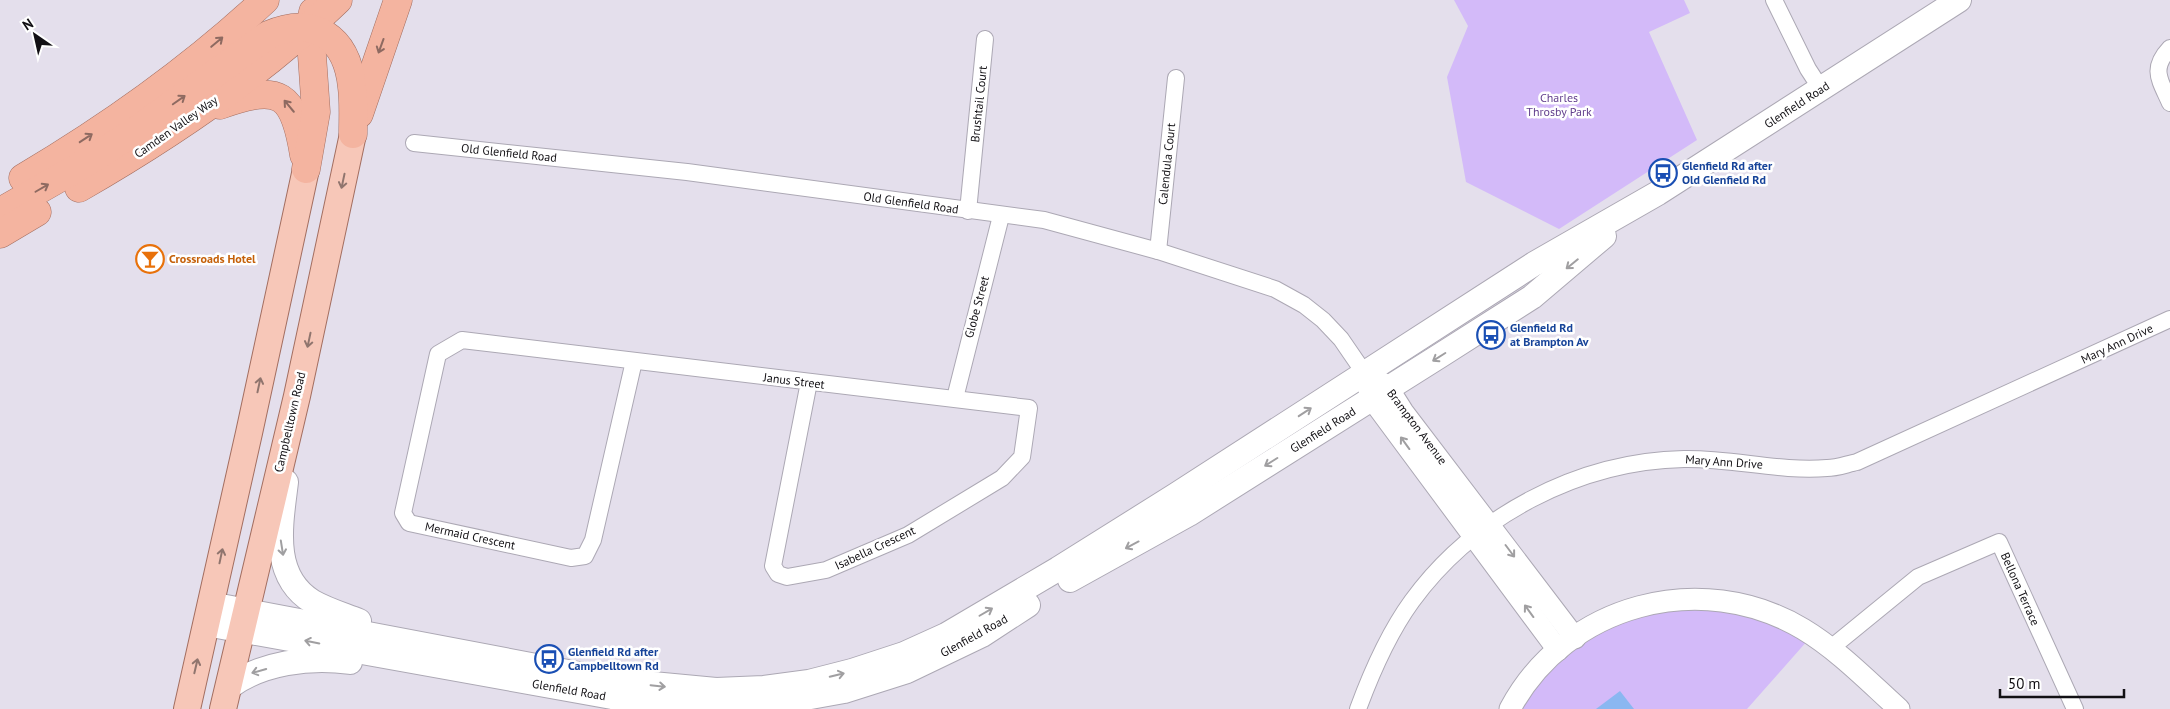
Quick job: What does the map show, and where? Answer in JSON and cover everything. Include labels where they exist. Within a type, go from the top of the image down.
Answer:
[{"type":"highway","points":[[0,192],[82,140],[162,85],[210,48],[265,0]]},
{"type":"highway","points":[[306,169],[316,112],[310,27],[317,0]]},
{"type":"highway","name":"Camden Valley Way","points":[[0,234],[136,155],[198,113],[310,27],[338,0]]},
{"type":"highway","points":[[353,134],[398,0]]},
{"type":"highway","points":[[0,212],[89,161],[138,129],[268,35],[282,29],[310,27],[334,42],[343,55],[352,87],[353,134]]},
{"type":"highway","points":[[198,113],[257,93],[270,93],[284,100],[294,111],[299,124],[306,169]]},
{"type":"main road","name":"Glenfield Road","points":[[245,621],[445,647],[610,680],[716,690],[764,688],[809,682],[852,671],[904,654],[946,636],[1058,569],[1534,264],[1634,208],[1959,0]]},
{"type":"main road","name":"Campbelltown Road","points":[[226,698],[297,396],[353,134]]},
{"type":"main road","points":[[187,709],[306,169]]},
{"type":"main road","name":"Glenfield Road","points":[[208,614],[549,687],[612,697],[691,706],[760,706],[844,691],[907,671],[982,635],[1111,556],[1189,514],[1532,297],[1582,256],[1634,208]]},
{"type":"main road","points":[[297,396],[280,536],[285,568],[289,577],[297,589],[315,603],[358,621],[445,647]]},
{"type":"main road","points":[[226,698],[246,675],[266,668],[315,660],[330,660],[484,685],[549,687]]},
{"type":"street","points":[[1774,0],[1808,70],[1821,89]]},
{"type":"street","name":"Brushtail Court","points":[[968,211],[986,39]]},
{"type":"street","points":[[2170,48],[2160,59],[2157,73],[2170,103]]},
{"type":"street","name":"Calendula Court","points":[[1158,251],[1176,78]]},
{"type":"street","name":"Old Glenfield Road","points":[[414,143],[687,172],[1001,216],[1044,220],[1158,251],[1276,289],[1304,305],[1341,339],[1365,374]]},
{"type":"street","name":"Globe Street","points":[[955,398],[1001,216]]},
{"type":"street","name":"Mary Ann Drive","points":[[1358,709],[1386,645],[1412,602],[1442,565],[1482,531],[1527,502],[1580,478],[1643,462],[1708,459],[1795,468],[1828,468],[1857,462],[2170,319]]},
{"type":"street","name":"Mermaid Crescent","points":[[462,340],[634,361],[593,540],[585,556],[571,558],[409,523],[403,513],[438,354],[445,348],[462,340]]},
{"type":"street","name":"Janus Street","points":[[634,361],[955,398]]},
{"type":"street","name":"Brampton Avenue","points":[[1365,374],[1386,385],[1380,394],[1566,644]]},
{"type":"street","name":"Isabella Crescent","points":[[809,382],[773,566],[778,574],[787,577],[826,570],[908,535],[1002,478],[1018,464],[1022,457],[1029,408],[955,398]]},
{"type":"street","name":"Bellona Terrace","points":[[1831,648],[1918,577],[1999,542],[2075,709]]},
{"type":"street","points":[[1510,709],[1544,662],[1596,623],[1639,605],[1662,601],[1710,600],[1732,602],[1758,608],[1802,628],[1831,648],[1899,709]]},
{"type":"green space","name":"Charles Throsby Park","points":[[1454,0],[1684,0],[1690,13],[1649,32],[1697,140],[1559,229],[1466,182],[1447,77],[1468,26]]},
{"type":"green space","points":[[1686,608],[1732,609],[1808,640],[1747,709],[1519,709],[1530,693],[1561,661],[1600,633],[1620,623],[1659,610]]},
{"type":"water","points":[[1620,691],[1634,709],[1596,709]]},
{"type":"place","name":"Glenfield Rd after Old Glenfield Rd","points":[[1663,173]]},
{"type":"place","name":"Crossroads Hotel","points":[[150,259]]},
{"type":"place","name":"Glenfield Rd at Brampton Av","points":[[1491,335]]},
{"type":"place","name":"Glenfield Rd after Campbelltown Rd","points":[[549,659]]}]
